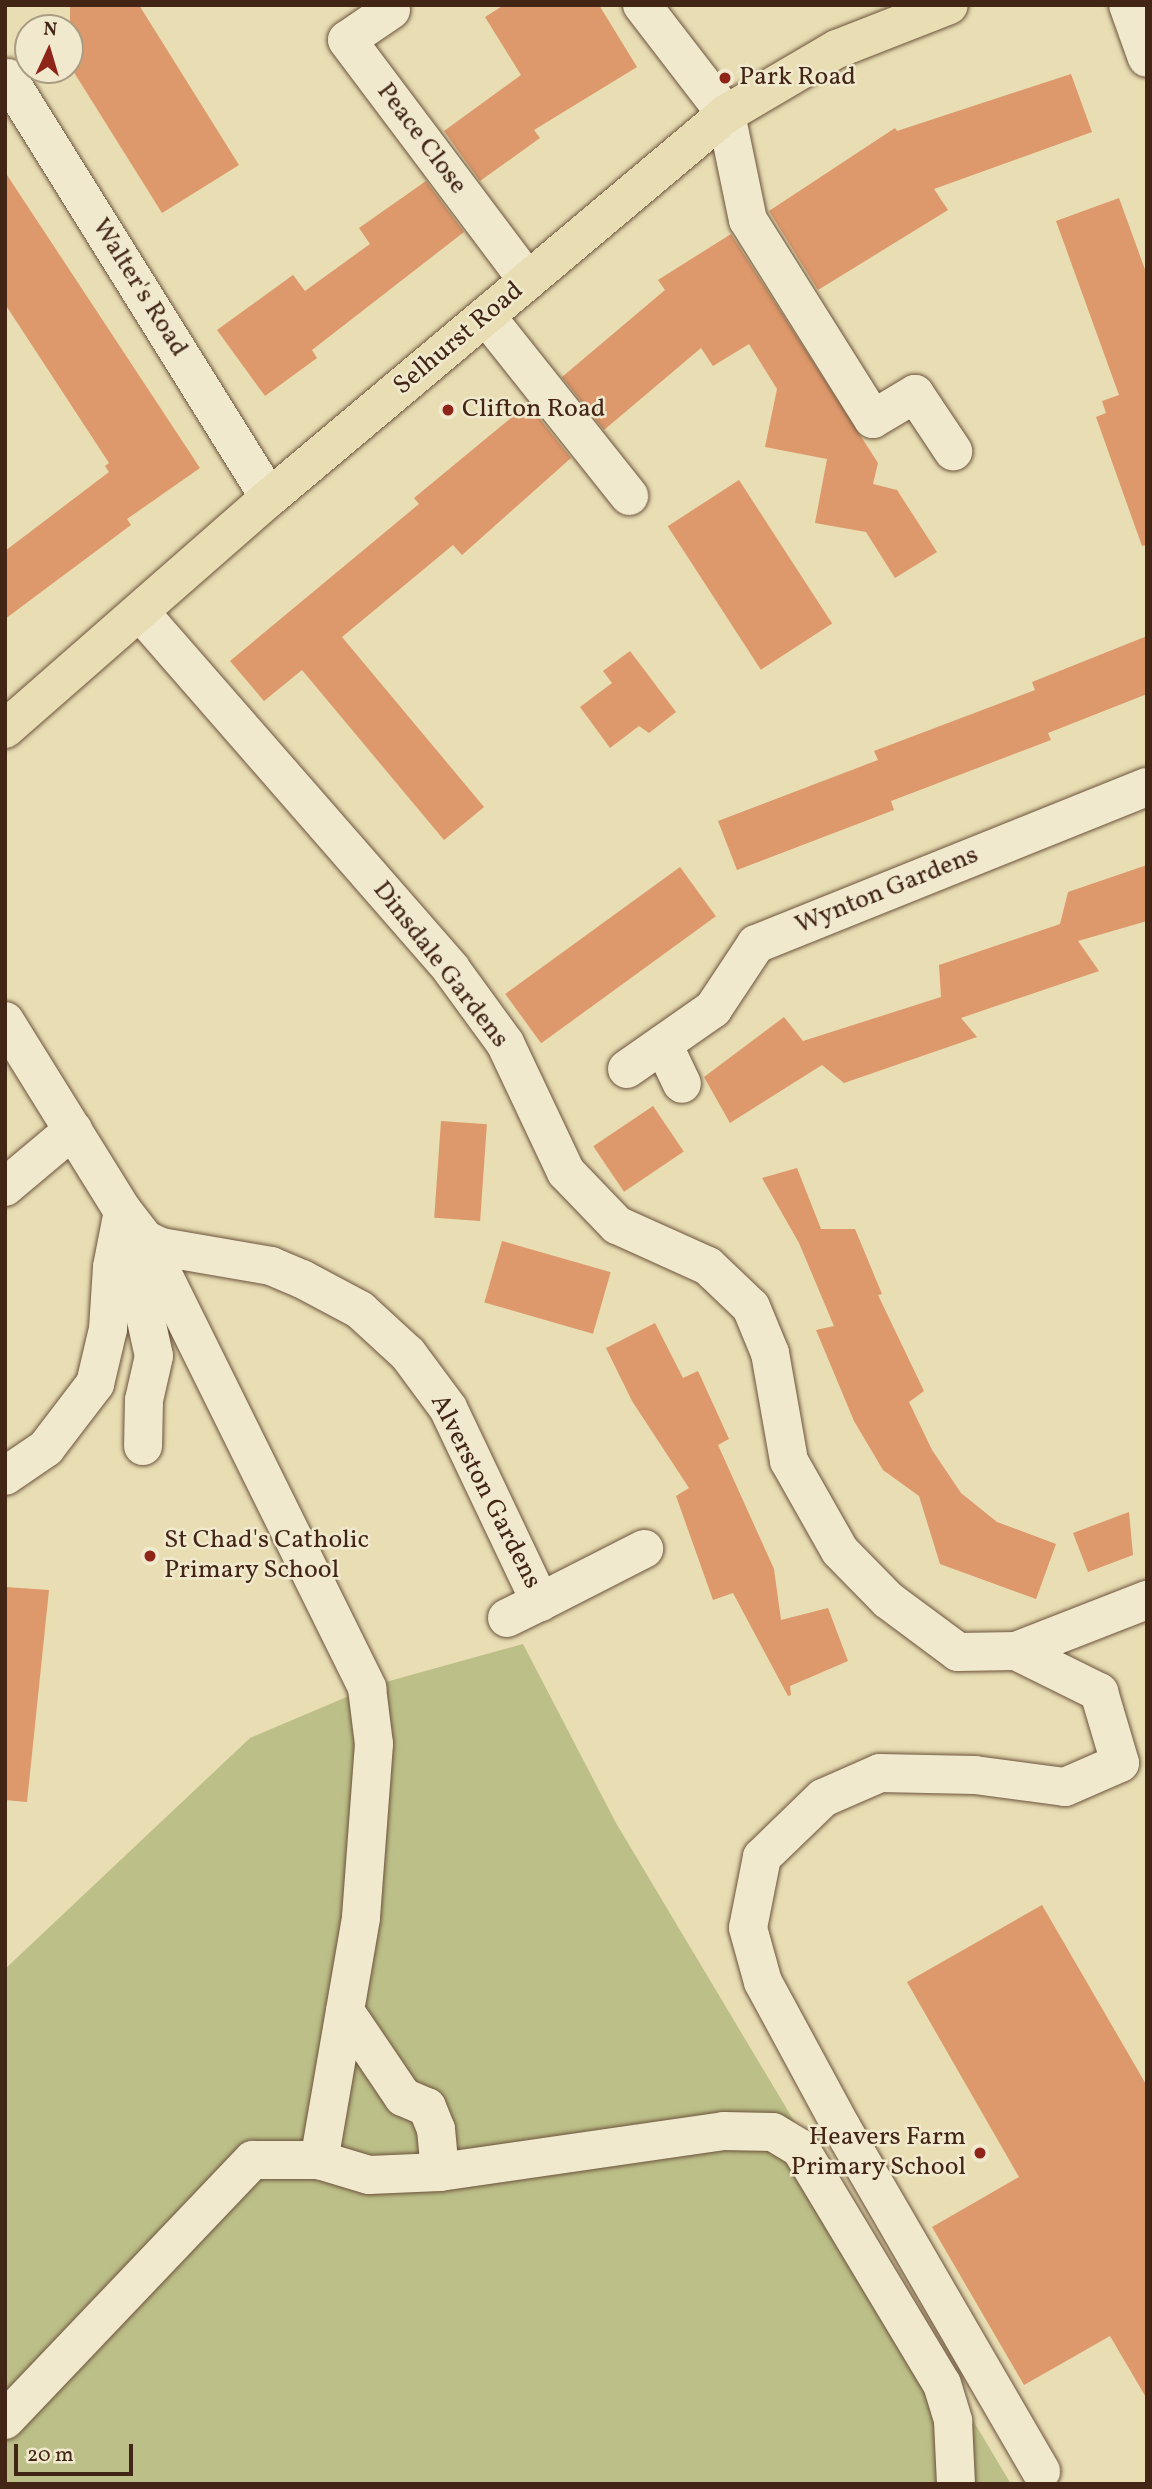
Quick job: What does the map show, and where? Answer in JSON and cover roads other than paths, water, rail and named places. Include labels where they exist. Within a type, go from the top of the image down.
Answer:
[{"type":"main road","name":"Selhurst Road","points":[[5,729],[269,498],[726,114],[837,49],[949,5]]},
{"type":"street","points":[[642,5],[726,114],[748,220],[873,419],[915,394],[953,451]]},
{"type":"street","points":[[1128,5],[1147,58]]},
{"type":"street","name":"Peace Close","points":[[391,9],[347,40],[528,281]]},
{"type":"street","name":"Walter's Road","points":[[8,78],[269,498]]},
{"type":"street","points":[[486,316],[629,496]]},
{"type":"street","name":"Dinsdale Gardens","points":[[140,612],[450,969],[505,1043],[566,1172],[617,1225],[708,1266],[751,1307],[770,1353],[789,1461],[840,1550],[888,1600],[958,1653],[1016,1651],[1147,1600]]},
{"type":"street","name":"Wynton Gardens","points":[[627,1069],[713,1009],[757,944],[1147,787]]},
{"type":"street","points":[[5,1021],[136,1227],[368,1688],[374,1744],[361,1918],[319,2160]]},
{"type":"street","points":[[663,1044],[682,1084]]},
{"type":"street","points":[[5,1187],[73,1130]]},
{"type":"street","points":[[136,1227],[132,1257],[154,1356],[144,1400],[143,1446]]},
{"type":"street","points":[[5,1476],[46,1448],[94,1384],[108,1329],[112,1267],[136,1227]]},
{"type":"street","name":"Alverston Gardens","points":[[136,1227],[169,1248],[271,1266],[334,1294],[384,1329],[448,1408],[524,1610],[643,1549]]},
{"type":"street","points":[[1016,1651],[1099,1692],[1120,1763],[1065,1787],[975,1775],[880,1773],[857,1783],[824,1798],[762,1857],[748,1928],[763,1982],[835,2116],[1041,2470]]},
{"type":"street","points":[[345,2011],[403,2096],[427,2108],[436,2129],[440,2172]]},
{"type":"street","points":[[5,2420],[253,2160],[319,2160],[369,2175],[440,2172],[724,2131],[773,2132],[800,2148],[942,2384],[953,2421],[956,2484]]},
{"type":"place","name":"Park Road","points":[[725,78]]},
{"type":"place","name":"Clifton Road","points":[[448,410]]},
{"type":"place","name":"St Chad's Catholic Primary School","points":[[150,1556]]},
{"type":"place","name":"Heavers Farm Primary School","points":[[980,2153]]}]
